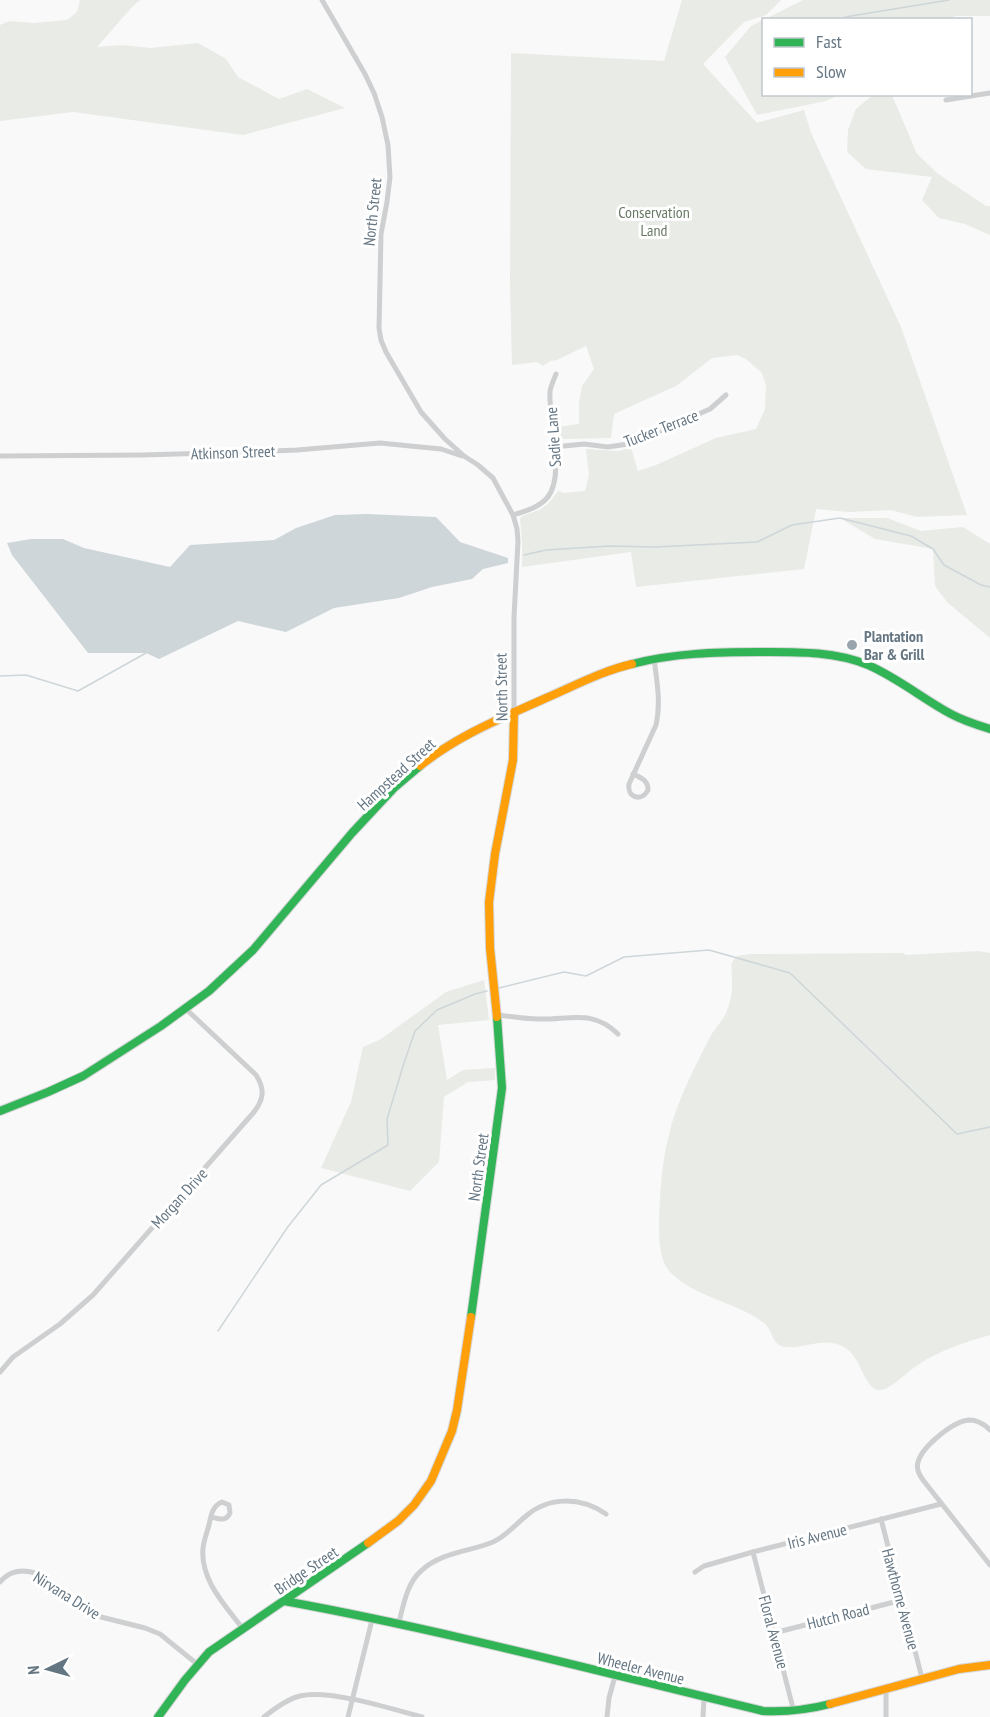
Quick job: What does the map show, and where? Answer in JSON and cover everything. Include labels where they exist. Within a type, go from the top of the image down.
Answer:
[{"type":"street","name":"North Street","points":[[322,0],[374,93],[388,145],[389,190],[381,240],[379,328],[381,340],[421,412],[464,456],[493,478],[513,515],[517,529],[514,617],[515,732],[512,766],[489,903],[490,945],[502,1065],[500,1105],[463,1373],[452,1431]]},
{"type":"street","points":[[972,95],[990,93]]},
{"type":"street","points":[[946,100],[967,96]]},
{"type":"street","name":"Sadie Lane","points":[[513,515],[537,506],[545,500],[556,478],[550,390],[556,374]]},
{"type":"street","name":"Tucker Terrace","points":[[554,447],[584,444],[608,447],[628,444],[710,409],[726,395]]},
{"type":"street","name":"Atkinson Street","points":[[0,456],[247,452],[380,443],[441,449],[464,456]]},
{"type":"street","name":"Hampstead Street","points":[[0,1111],[83,1076],[155,1031],[213,990],[236,970],[365,819],[418,768],[447,746],[471,731],[621,667],[654,659],[696,653],[741,651],[822,654],[846,658],[856,660],[897,680],[946,712],[990,729]]},
{"type":"street","points":[[633,774],[647,784],[648,790],[643,797],[634,797],[629,792],[628,786],[633,774],[656,726],[659,702],[654,659]]},
{"type":"street","name":"Morgan Drive","points":[[0,1372],[13,1357],[60,1324],[93,1295],[254,1112],[262,1100],[262,1087],[256,1075],[186,1009]]},
{"type":"street","points":[[496,1014],[531,1019],[582,1017],[603,1021],[618,1034]]},
{"type":"street","points":[[990,1430],[975,1420],[963,1421],[933,1441],[920,1457],[917,1469],[941,1504],[990,1565]]},
{"type":"street","name":"Bridge Street","points":[[158,1717],[197,1664],[209,1652],[361,1549],[408,1512],[431,1481],[452,1431]]},
{"type":"street","points":[[398,1626],[412,1581],[433,1561],[494,1542],[538,1506],[550,1502],[575,1501],[596,1507],[606,1514]]},
{"type":"street","name":"Iris Avenue","points":[[695,1572],[704,1566],[753,1552],[941,1504]]},
{"type":"street","points":[[211,1517],[203,1549],[206,1572],[213,1588],[243,1629]]},
{"type":"street","name":"Hawthorne Avenue","points":[[881,1520],[922,1678]]},
{"type":"street","name":"Floral Avenue","points":[[753,1552],[794,1712]]},
{"type":"street","name":"Nirvana Drive","points":[[0,1582],[8,1574],[20,1571],[38,1574],[100,1617],[160,1634],[197,1664]]},
{"type":"street","name":"Hutch Road","points":[[774,1632],[902,1600]]},
{"type":"street","name":"Wheeler Avenue","points":[[284,1601],[544,1658],[763,1711],[794,1712],[819,1707],[922,1678],[971,1666],[990,1665]]},
{"type":"street","points":[[348,1717],[372,1620]]},
{"type":"street","points":[[607,1717],[615,1676]]},
{"type":"street","points":[[886,1689],[886,1717]]},
{"type":"street","points":[[264,1717],[289,1701],[300,1696],[312,1695],[352,1700],[422,1717]]},
{"type":"street","points":[[703,1717],[704,1698]]},
{"type":"green space","points":[[80,0],[140,0],[97,47],[122,45],[151,48],[198,43],[226,59],[238,77],[279,99],[307,89],[345,108],[243,135],[73,112],[0,121],[0,25],[9,21],[34,23],[67,20],[77,12]]},
{"type":"green space","name":"Conservation Land","points":[[682,0],[781,0],[766,15],[744,22],[703,64],[757,123],[804,110],[811,133],[901,327],[967,515],[917,517],[891,510],[849,512],[816,509],[804,569],[636,587],[631,552],[522,567],[520,519],[548,504],[558,491],[564,493],[585,491],[589,475],[586,449],[618,451],[631,448],[638,471],[716,438],[756,429],[765,409],[766,385],[762,373],[746,359],[737,355],[712,358],[676,386],[614,414],[611,438],[563,439],[558,436],[557,427],[579,424],[582,386],[594,369],[586,346],[543,366],[537,362],[512,365],[511,53],[664,61]]},
{"type":"green space","points":[[803,0],[990,0],[990,16],[767,18]]},
{"type":"green space","points":[[762,20],[762,96],[838,96],[826,101],[757,115],[725,57],[751,26]]},
{"type":"green space","points":[[872,96],[892,96],[917,154],[937,173],[986,206],[990,206],[990,235],[965,224],[939,218],[922,200],[932,177],[866,169],[847,152],[848,130],[856,109]]},
{"type":"green space","points":[[840,518],[887,518],[921,531],[963,527],[990,544],[990,638],[947,602],[935,586],[933,549],[875,539]]},
{"type":"green space","points":[[978,951],[990,953],[990,1335],[941,1352],[915,1367],[886,1389],[877,1390],[868,1382],[854,1356],[844,1347],[829,1343],[781,1346],[777,1344],[763,1322],[740,1309],[703,1294],[671,1273],[662,1256],[659,1235],[661,1187],[667,1142],[687,1084],[711,1036],[728,1009],[732,991],[732,963],[737,956],[902,953],[907,955]]},
{"type":"green space","points":[[484,980],[489,1020],[438,1025],[447,1080],[463,1070],[495,1068],[495,1080],[468,1082],[444,1097],[439,1162],[410,1191],[321,1168],[351,1102],[363,1047],[381,1039],[446,992]]},
{"type":"shaded area","points":[[335,515],[436,517],[460,542],[508,558],[508,563],[483,569],[472,579],[432,587],[399,598],[334,608],[286,632],[238,621],[159,659],[146,653],[88,653],[12,555],[7,543],[31,539],[63,539],[84,548],[170,567],[190,545],[274,540],[296,528]]},
{"type":"waterway","points":[[844,18],[949,0]]},
{"type":"waterway","points":[[524,555],[546,550],[609,546],[655,547],[757,542],[792,525],[840,518],[911,536],[933,549],[944,565],[981,585],[990,587]]},
{"type":"waterway","points":[[0,676],[26,675],[78,691],[146,653]]},
{"type":"waterway","points":[[499,988],[564,972],[586,976],[624,957],[709,950],[790,973],[957,1134],[990,1127]]},
{"type":"waterway","points":[[218,1331],[287,1228],[321,1185],[388,1145],[387,1119],[415,1031],[437,1010],[487,991]]},
{"type":"traffic: fast","points":[[632,664],[680,655],[728,652],[801,652],[842,657],[879,670],[951,714],[990,729]]},
{"type":"traffic: fast","points":[[0,1111],[83,1076],[161,1026],[209,991],[253,950],[352,833],[394,788],[420,766]]},
{"type":"traffic: fast","points":[[471,1317],[502,1088],[497,1017]]},
{"type":"traffic: fast","points":[[158,1717],[209,1652],[368,1543]]},
{"type":"traffic: fast","points":[[284,1601],[464,1639],[763,1711],[797,1710],[830,1704]]},
{"type":"traffic: slow","points":[[420,766],[465,736],[497,720],[588,679],[632,664]]},
{"type":"traffic: slow","points":[[497,1017],[490,948],[489,902],[495,854],[513,760],[514,712]]},
{"type":"traffic: slow","points":[[368,1543],[398,1521],[414,1505],[431,1481],[452,1431],[471,1317]]},
{"type":"traffic: slow","points":[[830,1704],[959,1669],[990,1665]]},
{"type":"place","name":"Plantation Bar & Grill","points":[[852,645]]}]
